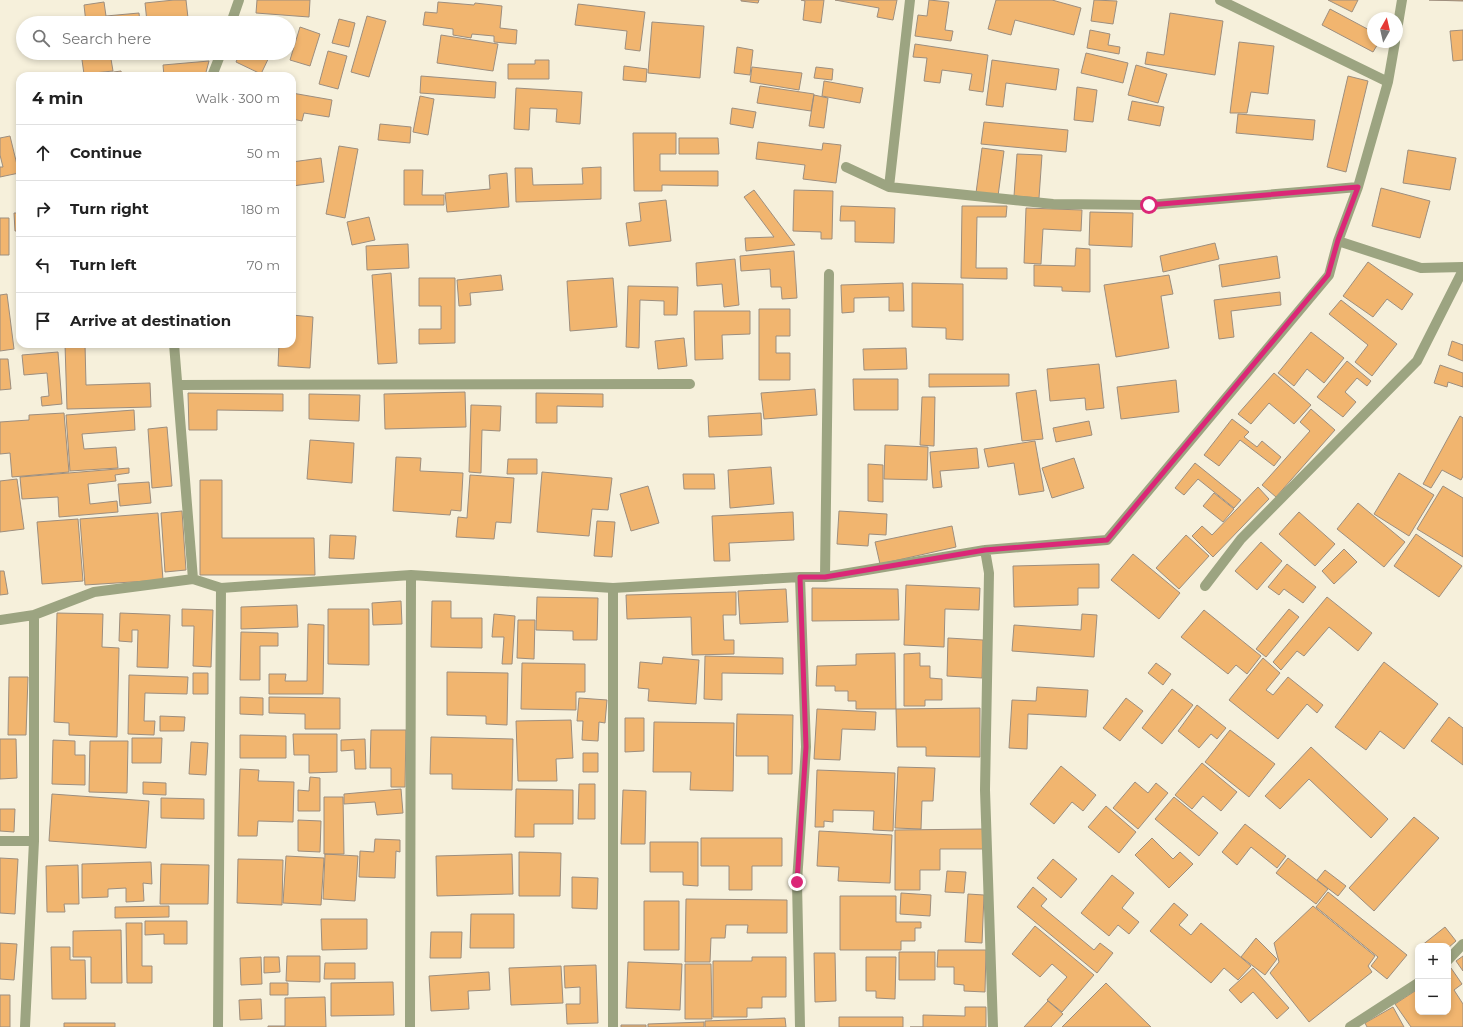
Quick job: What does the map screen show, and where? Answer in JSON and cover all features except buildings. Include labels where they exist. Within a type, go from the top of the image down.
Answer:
[{"type":"street","points":[[234,16],[240,0]]},
{"type":"street","points":[[889,187],[910,0]]},
{"type":"street","points":[[1220,0],[1388,82]]},
{"type":"street","points":[[1400,12],[1402,0]]},
{"type":"street","points":[[0,620],[34,615],[94,592],[193,579],[221,588],[411,575],[613,588],[800,577],[825,577],[985,550],[1107,540],[1328,275],[1338,240],[1358,187],[1388,82],[1394,48]]},
{"type":"street","points":[[213,72],[218,60]]},
{"type":"street","points":[[846,167],[889,187],[1053,204],[1149,205],[1358,187]]},
{"type":"street","points":[[1338,240],[1421,268],[1463,267]]},
{"type":"street","points":[[1206,586],[1241,539],[1417,361],[1463,270]]},
{"type":"street","points":[[825,577],[829,274]]},
{"type":"street","points":[[174,348],[193,579]]},
{"type":"street","points":[[178,385],[690,384]]},
{"type":"street","points":[[985,550],[989,572],[985,790],[993,1027]]},
{"type":"street","points":[[410,1027],[411,575]]},
{"type":"street","points":[[800,577],[806,747],[797,882],[800,1027]]},
{"type":"street","points":[[218,1027],[221,588]]},
{"type":"street","points":[[613,588],[613,1027]]},
{"type":"street","points":[[24,1027],[34,840],[34,615]]},
{"type":"street","points":[[0,840],[34,840]]},
{"type":"street","points":[[1451,957],[1463,944]]},
{"type":"street","points":[[1350,1027],[1415,985]]},
{"type":"route","points":[[797,882],[806,747],[800,577],[825,577],[985,550],[1107,540],[1328,275],[1338,240],[1358,187],[1149,205]]}]
